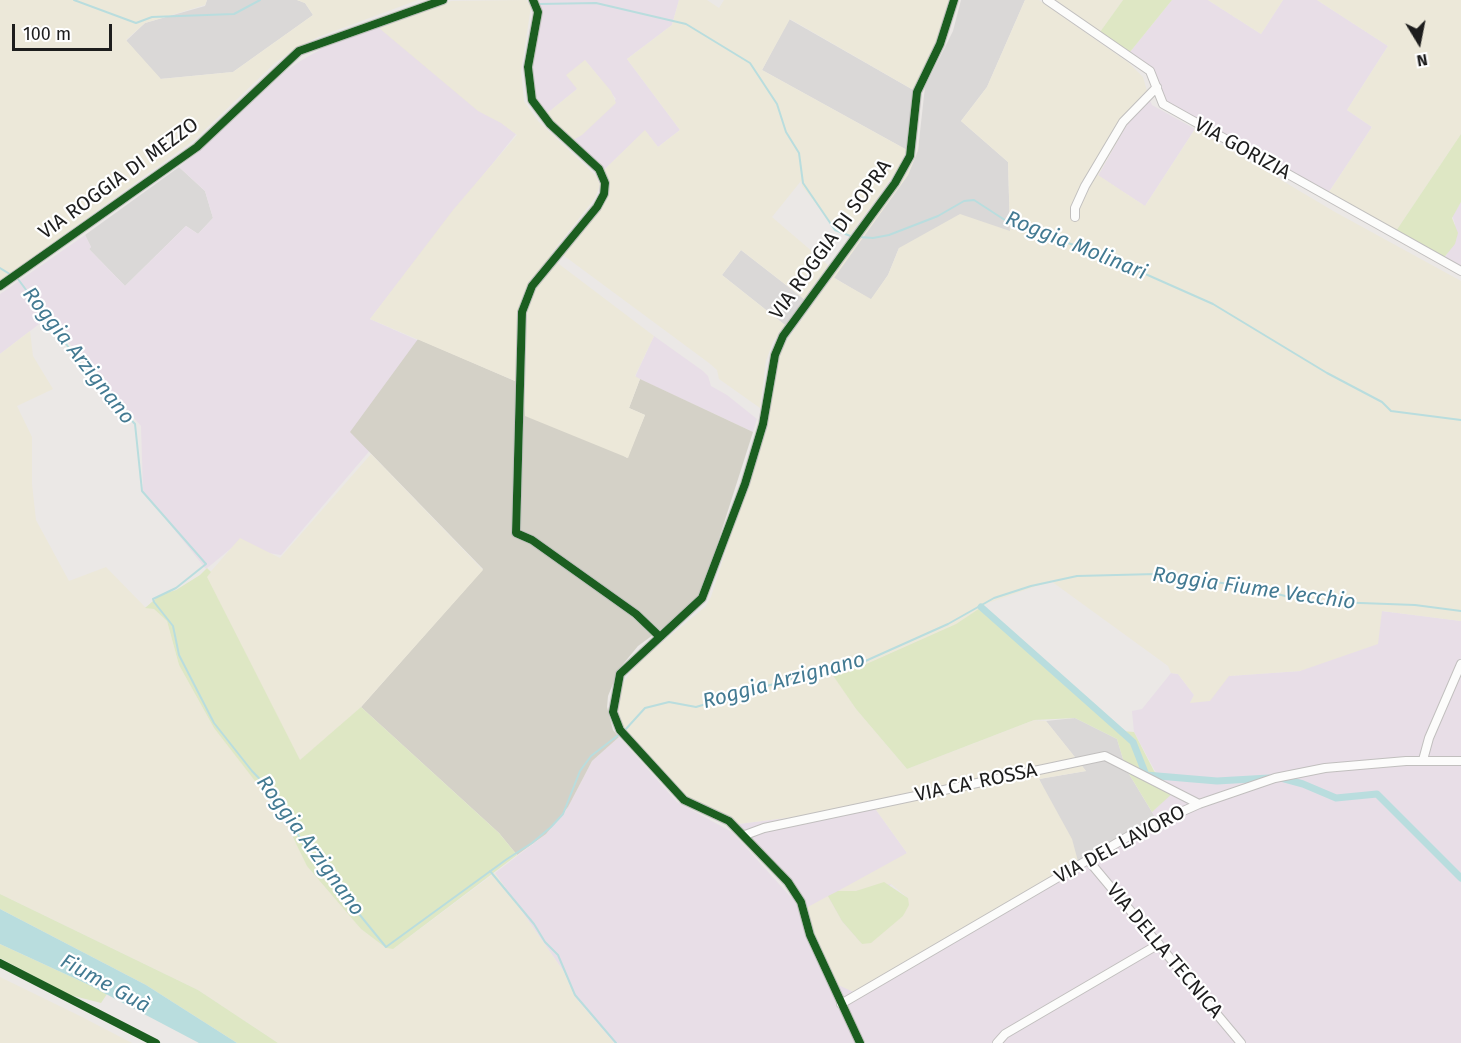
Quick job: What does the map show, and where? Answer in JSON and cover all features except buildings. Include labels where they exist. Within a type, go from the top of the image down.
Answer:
[{"type":"street","name":"VIA ROGGIA DI MEZZO","points":[[0,286],[197,147],[299,51],[443,0]]},
{"type":"street","points":[[533,0],[538,12],[528,67],[532,100],[550,124],[599,169],[605,183],[604,194],[597,207],[532,286],[522,312],[516,533],[532,540],[627,607],[660,637]]},
{"type":"street","name":"VIA ROGGIA DI SOPRA","points":[[745,835],[729,821],[684,800],[620,730],[613,712],[620,674],[702,598],[745,484],[763,424],[775,355],[783,336],[895,183],[910,156],[917,92],[940,44],[954,0]]},
{"type":"street","name":"VIA GORIZIA","points":[[1047,0],[1150,71],[1163,104],[1461,272]]},
{"type":"street","points":[[1075,217],[1075,208],[1085,186],[1123,122],[1156,87]]},
{"type":"street","points":[[1423,760],[1429,738],[1461,664]]},
{"type":"street","name":"VIA CA' ROSSA","points":[[745,835],[764,828],[1105,756],[1199,804]]},
{"type":"street","name":"VIA DEL LAVORO","points":[[841,1004],[1134,833],[1199,804],[1275,778],[1324,768],[1423,760],[1461,762]]},
{"type":"street","points":[[745,835],[788,882],[801,902],[810,935],[860,1043]]},
{"type":"street","name":"VIA DELLA TECNICA","points":[[1088,860],[1240,1043]]},
{"type":"street","points":[[997,1043],[1005,1034],[1158,944]]},
{"type":"shaded area","points":[[0,0],[207,0],[205,5],[145,23],[126,40],[161,79],[233,72],[313,15],[305,3],[297,0],[418,0],[318,37],[295,49],[276,62],[194,140],[0,281]]},
{"type":"shaded area","points":[[207,0],[297,0],[305,3],[313,15],[233,72],[160,79],[126,41],[145,23],[205,6]]},
{"type":"shaded area","points":[[526,0],[531,6],[521,71],[524,101],[538,121],[596,176],[600,185],[595,198],[551,254],[551,258],[654,336],[635,376],[640,379],[629,408],[645,415],[628,458],[525,416],[522,384],[370,319],[453,210],[517,135],[501,123],[478,111],[379,28],[451,1]]},
{"type":"shaded area","points":[[539,0],[679,0],[672,25],[627,59],[680,130],[658,147],[645,131],[604,170],[572,140],[616,99],[585,60],[577,89],[545,115],[534,98],[531,72],[541,5]]},
{"type":"shaded area","points":[[679,0],[707,0],[719,8],[724,0],[950,0],[944,28],[915,91],[790,19],[762,70],[907,150],[898,169],[849,236],[836,229],[802,186],[801,181],[772,217],[828,265],[804,299],[741,250],[722,275],[785,325],[773,342],[766,361],[760,408],[719,379],[717,370],[709,363],[563,255],[604,203],[610,185],[604,170],[645,130],[658,147],[680,130],[627,59],[672,25]]},
{"type":"shaded area","points":[[961,0],[1025,0],[987,87],[961,121],[1008,162],[1010,232],[899,248],[888,275],[871,300],[833,277],[908,175],[918,150],[925,87],[953,31]]},
{"type":"shaded area","points":[[1025,0],[1039,0],[1129,63],[1143,77],[1149,98],[1126,126],[1098,175],[1145,206],[1195,129],[1335,212],[1461,281],[1461,621],[1382,611],[1378,644],[1300,671],[1229,676],[1210,701],[1190,703],[1194,695],[1178,674],[1171,673],[1168,666],[1051,581],[988,603],[956,624],[846,673],[833,674],[856,709],[907,769],[1034,720],[1046,721],[1086,771],[1039,779],[1072,839],[1079,865],[856,993],[838,985],[816,938],[806,908],[828,896],[842,921],[862,944],[903,916],[908,898],[891,884],[856,891],[838,891],[907,853],[874,807],[738,824],[683,794],[627,733],[622,726],[617,707],[622,685],[636,664],[705,607],[711,597],[768,418],[775,363],[782,347],[906,174],[917,152],[920,131],[918,150],[908,175],[834,278],[871,299],[888,275],[899,248],[960,214],[1010,231],[1008,162],[961,121],[987,87]]},
{"type":"shaded area","points":[[1056,0],[1123,0],[1100,32]]},
{"type":"shaded area","points":[[1172,0],[1208,0],[1261,34],[1283,0],[1317,0],[1388,46],[1347,110],[1372,127],[1327,195],[1159,97],[1146,64],[1130,52]]},
{"type":"shaded area","points":[[1208,0],[1283,0],[1261,34]]},
{"type":"shaded area","points":[[1317,0],[1461,0],[1461,134],[1394,234],[1327,195],[1372,127],[1347,110],[1388,46]]},
{"type":"shaded area","points":[[422,11],[501,122],[516,134],[370,319],[517,385],[383,435],[281,555],[262,552],[240,541],[206,569],[143,491],[141,426],[47,318],[0,354],[0,294],[85,235],[91,247],[89,249],[125,286],[186,226],[198,234],[213,218],[205,191],[179,167],[202,149],[284,72],[302,60],[323,48]]},
{"type":"shaded area","points":[[789,19],[915,91],[907,150],[762,70]]},
{"type":"shaded area","points":[[585,60],[611,91],[616,103],[582,135],[573,140],[545,115],[577,89],[566,75]]},
{"type":"shaded area","points":[[1149,98],[1152,105],[1195,129],[1145,206],[1098,176],[1126,126]]},
{"type":"shaded area","points":[[179,167],[205,191],[213,218],[198,234],[186,226],[125,286],[89,249],[91,247],[85,235]]},
{"type":"shaded area","points":[[1461,202],[1461,269],[1442,260],[1446,256],[1455,224],[1452,215]]},
{"type":"shaded area","points":[[741,250],[804,299],[785,325],[722,275]]},
{"type":"shaded area","points":[[30,331],[33,356],[53,389],[17,406],[32,437],[32,484],[36,520],[69,581],[106,567],[145,607],[154,609],[167,621],[179,665],[214,728],[265,792],[283,817],[291,836],[361,929],[386,948],[393,949],[495,873],[564,972],[575,997],[614,1043],[278,1043],[198,990],[0,894],[0,354]]},
{"type":"shaded area","points":[[654,336],[703,371],[708,376],[711,386],[727,395],[757,419],[753,432],[635,377]]},
{"type":"shaded area","points":[[418,339],[522,384],[627,458],[645,415],[629,408],[640,379],[753,432],[702,592],[672,621],[638,646],[619,669],[608,696],[607,707],[613,730],[619,737],[592,761],[568,807],[546,834],[517,855],[499,833],[361,707],[483,569],[350,432]]},
{"type":"shaded area","points":[[371,454],[483,570],[361,707],[300,761],[206,577],[240,538],[280,558]]},
{"type":"shaded area","points":[[1382,611],[1461,621],[1461,1043],[614,1043],[575,997],[564,972],[495,873],[546,834],[568,807],[592,761],[619,737],[677,802],[732,832],[789,895],[805,907],[785,874],[738,824],[874,807],[907,853],[838,985],[1123,838],[1155,817],[1152,812],[1173,791],[1155,771],[1134,732],[1132,711],[1142,709],[1171,673],[1178,674],[1194,695],[1190,703],[1228,676],[1300,671]]},
{"type":"shaded area","points":[[1075,718],[1117,739],[1126,769],[1155,817],[1079,865],[1039,779],[1086,771],[1046,721]]},
{"type":"shaded area","points":[[0,977],[80,1016],[132,1043],[0,1043]]},
{"type":"green space","points":[[1123,0],[1172,0],[1130,52],[1100,32]]},
{"type":"green space","points":[[1461,134],[1461,202],[1452,218],[1458,233],[1455,244],[1442,260],[1394,234]]},
{"type":"green space","points":[[207,568],[211,572],[207,577],[300,760],[361,707],[499,833],[517,855],[393,949],[386,948],[361,929],[307,866],[283,817],[214,728],[179,665],[167,621],[154,609],[145,608],[160,595],[176,590]]},
{"type":"green space","points":[[983,606],[1024,648],[1122,731],[1134,732],[1154,771],[1174,792],[1152,812],[1126,769],[1117,739],[1075,718],[1034,720],[907,769],[856,709],[832,674],[846,673],[956,624]]},
{"type":"green space","points":[[884,882],[908,898],[909,905],[903,916],[871,943],[862,944],[842,921],[828,896],[838,891],[856,891]]},
{"type":"green space","points":[[0,894],[198,990],[278,1043],[237,1043],[146,985],[0,909]]},
{"type":"green space","points":[[0,944],[107,994],[101,1003],[70,995],[0,958]]},
{"type":"water","name":"Fiume Guà","points":[[0,909],[146,985],[237,1043],[199,1043],[87,984],[0,944]]},
{"type":"waterway","name":"Roggia Molinari","points":[[74,0],[136,23],[152,17],[234,14],[260,0]]},
{"type":"waterway","name":"Roggia Molinari","points":[[537,1],[539,4],[596,3],[686,24],[750,63],[777,104],[786,132],[799,153],[803,183],[835,230],[853,237]]},
{"type":"waterway","name":"Roggia Molinari","points":[[859,237],[873,238],[889,235],[938,216],[964,201],[974,200],[1011,224],[1098,253],[1213,304],[1327,373],[1382,402],[1391,411],[1461,420]]},
{"type":"waterway","name":"Roggia Arzignano","points":[[0,268],[18,279],[89,375],[135,424],[142,491],[206,564],[176,588],[153,599],[173,626],[179,655],[214,723],[252,771],[278,798],[306,849],[386,947],[551,827],[563,814],[580,771],[591,756],[625,730],[645,708],[669,702],[696,707],[804,675],[852,667],[948,624],[994,598],[1031,586],[1077,576],[1156,574],[1244,586],[1306,601],[1415,605],[1461,611]]},
{"type":"waterway","name":"Roggia Arzignano","points":[[981,607],[1133,742],[1146,775],[1217,781],[1269,778]]},
{"type":"waterway","name":"Roggia Arzignano","points":[[1281,778],[1303,784],[1336,798],[1377,794],[1461,878]]},
{"type":"waterway","points":[[490,871],[534,924],[545,942],[558,955],[575,995],[616,1043]]},
{"type":"cycle path","points":[[0,286],[197,147],[299,51],[443,0]]},
{"type":"cycle path","points":[[533,0],[538,12],[528,67],[532,100],[550,124],[599,169],[605,183],[604,194],[597,207],[532,286],[522,312],[516,533],[532,540],[636,614],[660,637]]},
{"type":"cycle path","points":[[860,1043],[810,935],[801,902],[788,882],[729,821],[684,800],[620,730],[613,712],[620,674],[702,598],[745,484],[763,424],[775,355],[783,336],[895,183],[910,156],[917,92],[940,44],[954,0]]},
{"type":"cycle path","points":[[0,963],[156,1043]]},
{"type":"water label","name":"Roggia Fiume Vecchio","points":[[1254,589]]}]
